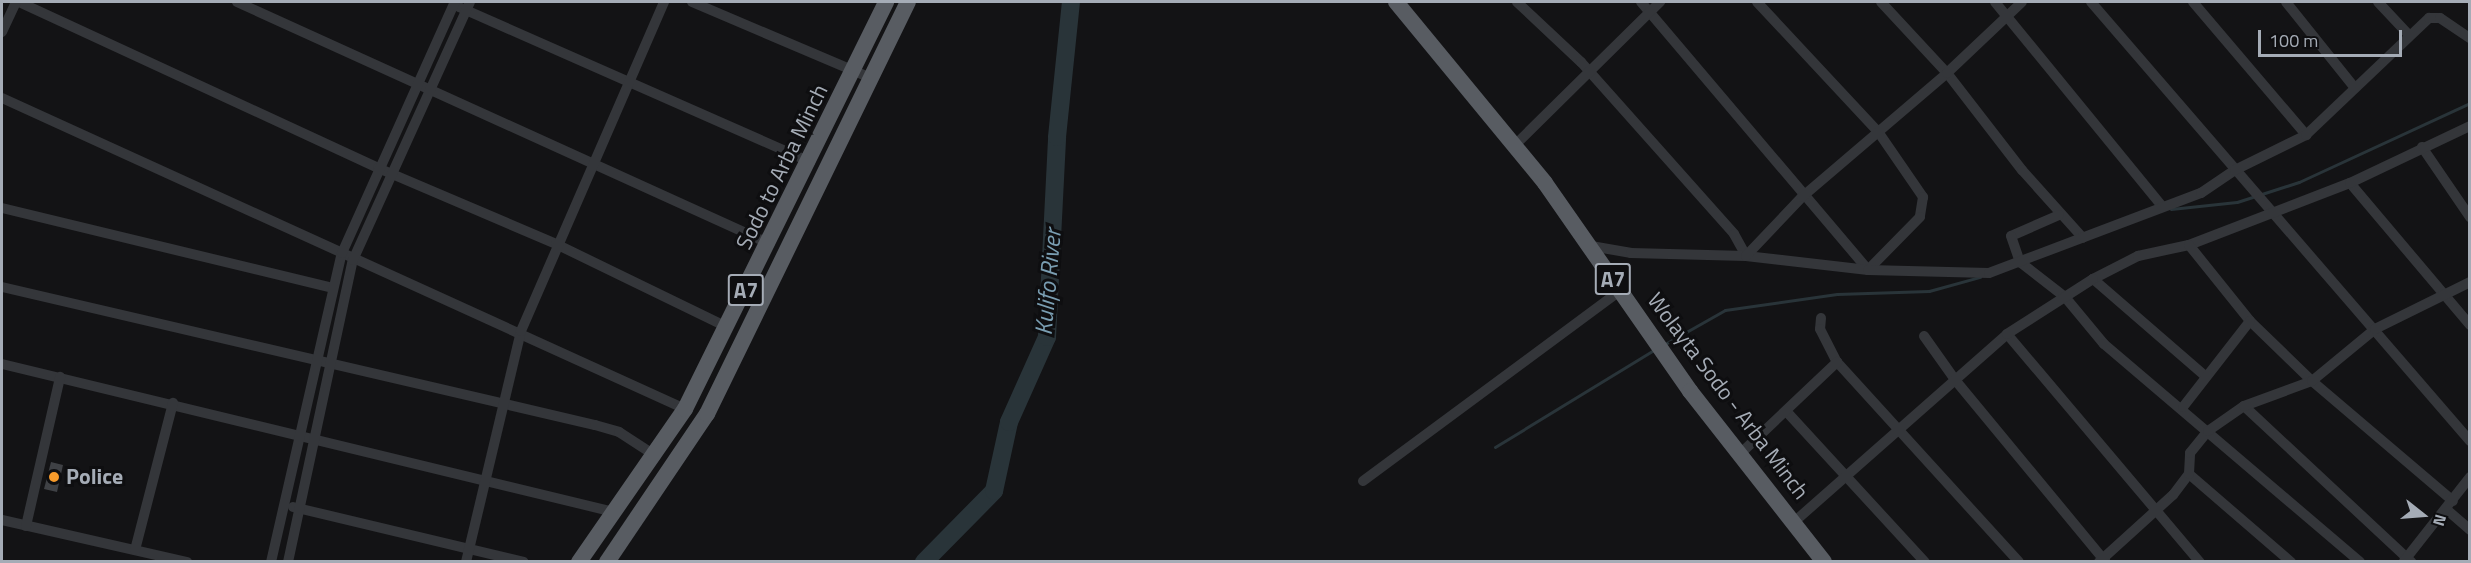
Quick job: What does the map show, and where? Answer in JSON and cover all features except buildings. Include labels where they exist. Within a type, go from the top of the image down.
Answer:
[{"type":"highway","name":"Sodo to Arba Minch","points":[[579,561],[653,460],[685,409],[770,244],[886,2]]},
{"type":"highway","name":"A7","points":[[607,561],[707,414],[908,2]]},
{"type":"highway","name":"Wolayta Sodo - Arba Minch","points":[[1396,2],[1515,145],[1591,246],[1740,454],[1824,561]]},
{"type":"highway","points":[[653,460],[665,478]]},
{"type":"highway","points":[[1809,542],[1809,561]]},
{"type":"street","points":[[2,32],[5,15],[17,2],[391,174],[556,244],[727,327]]},
{"type":"street","points":[[237,2],[770,244]]},
{"type":"street","points":[[272,561],[332,288],[342,253],[452,2],[468,6],[810,162]]},
{"type":"street","points":[[468,556],[502,401],[521,331],[626,80],[664,2]]},
{"type":"street","points":[[692,2],[872,78]]},
{"type":"street","points":[[1517,2],[1588,72],[1734,234],[1746,256]]},
{"type":"street","points":[[1641,2],[1802,197],[1868,270]]},
{"type":"street","points":[[1515,145],[1660,2]]},
{"type":"street","points":[[1757,2],[1879,133],[1923,198],[1920,217],[1868,270]]},
{"type":"street","points":[[1881,2],[1947,73],[2059,215],[2083,238]]},
{"type":"street","points":[[1995,2],[2162,206]]},
{"type":"street","points":[[1746,256],[1802,197],[1947,73],[2022,2]]},
{"type":"street","points":[[2091,2],[2375,329],[2469,441]]},
{"type":"street","points":[[2193,2],[2306,135]]},
{"type":"street","points":[[2286,2],[2355,88]]},
{"type":"street","points":[[2378,2],[2409,35]]},
{"type":"street","points":[[288,561],[353,260],[468,6]]},
{"type":"street","points":[[1591,246],[1631,253],[1746,256],[1868,270],[1989,273],[2201,193],[2235,170],[2306,135],[2429,18],[2439,18],[2469,38]]},
{"type":"street","points":[[2,98],[353,260],[521,331],[685,409]]},
{"type":"street","points":[[1794,522],[1898,434],[2007,334],[2093,279],[2138,256],[2189,245],[2271,209],[2350,183],[2469,126]]},
{"type":"street","points":[[2422,147],[2469,217]]},
{"type":"street","points":[[2350,183],[2469,325]]},
{"type":"street","points":[[2,208],[332,288]]},
{"type":"street","points":[[2059,215],[2011,236],[2020,262],[2065,297],[2104,344],[2183,407],[2360,561]]},
{"type":"street","points":[[2189,245],[2250,321],[2312,381],[2450,505],[2469,530]]},
{"type":"street","points":[[2093,279],[2204,375]]},
{"type":"street","points":[[1924,336],[1956,381],[2103,560],[2156,510],[2189,474],[2190,453],[2208,431],[2244,406],[2312,381],[2375,329],[2469,282]]},
{"type":"street","points":[[2,287],[316,362],[502,401],[619,432],[653,460]]},
{"type":"street","points":[[1363,481],[1621,290]]},
{"type":"street","points":[[1821,318],[1820,329],[1837,362],[1898,434],[2019,561]]},
{"type":"street","points":[[2183,407],[2204,375],[2250,321]]},
{"type":"street","points":[[2007,334],[2200,561]]},
{"type":"street","points":[[1740,454],[1837,362]]},
{"type":"street","points":[[2,364],[485,477],[614,512]]},
{"type":"street","points":[[26,526],[60,377]]},
{"type":"street","points":[[135,550],[173,403]]},
{"type":"street","points":[[2244,406],[2407,560],[2469,477]]},
{"type":"street","points":[[1786,411],[1848,475],[1924,561]]},
{"type":"street","points":[[2189,474],[2291,561]]},
{"type":"street","points":[[285,505],[468,556],[524,561]]},
{"type":"street","points":[[2,520],[187,561]]},
{"type":"waterway","name":"Kulifo River","points":[[924,562],[994,491],[1009,422],[1047,337],[1057,137],[1071,2]]},
{"type":"waterway","points":[[2171,209],[2237,202],[2299,182],[2470,103]]},
{"type":"waterway","points":[[1665,344],[1725,310],[1837,294],[1929,291],[1980,277]]},
{"type":"waterway","points":[[1495,447],[1654,350]]},
{"type":"place","name":"Police","points":[[54,477]]}]
